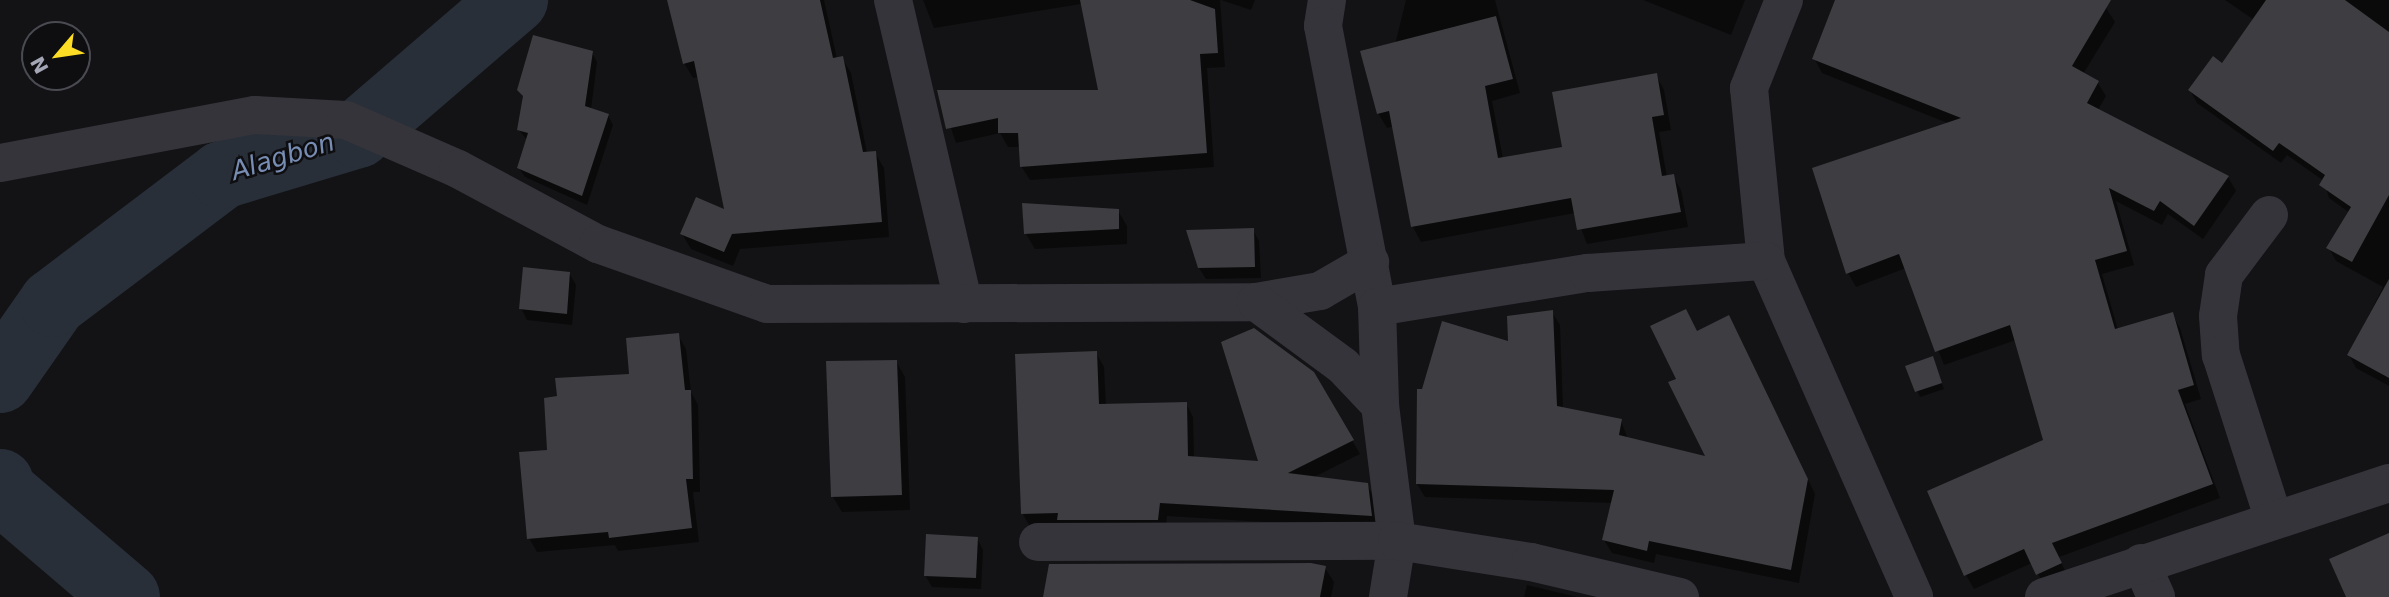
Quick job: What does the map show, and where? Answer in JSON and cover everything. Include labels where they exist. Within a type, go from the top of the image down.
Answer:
[{"type":"street","points":[[893,0],[964,304]]},
{"type":"street","points":[[1327,0],[1323,26],[1377,307],[1380,405],[1397,541],[1388,597]]},
{"type":"street","points":[[1784,0],[1749,88],[1766,261],[1914,597]]},
{"type":"street","points":[[0,163],[255,115],[346,120],[458,169],[598,244],[766,304],[1256,302],[1320,291],[1370,262]]},
{"type":"street","points":[[2269,215],[2224,275],[2218,316],[2221,355],[2274,520]]},
{"type":"street","points":[[1377,307],[1588,273],[1766,261]]},
{"type":"street","points":[[1256,302],[1343,366],[1380,405]]},
{"type":"street","points":[[2044,597],[2148,580],[2274,520],[2389,483]]},
{"type":"street","points":[[1038,542],[1397,541],[1531,562],[1681,597]]},
{"type":"building","points":[[667,0],[820,0],[833,58],[843,56],[863,152],[876,151],[882,222],[732,234],[724,252],[680,234],[696,197],[724,209],[694,61],[683,64]]},
{"type":"building","points":[[1080,0],[1190,0],[1215,9],[1218,53],[1200,54],[1207,153],[1020,167],[1018,133],[998,133],[998,118],[946,129],[937,90],[1098,90]]},
{"type":"building","points":[[1835,0],[2111,0],[2072,66],[2099,81],[2087,103],[2229,176],[2194,226],[2160,201],[2154,211],[2109,188],[2127,251],[2095,260],[2115,329],[2173,312],[2194,385],[2178,390],[2213,484],[2052,543],[2062,563],[2036,575],[2024,549],[1964,576],[1927,491],[2043,440],[2010,325],[1935,352],[1899,254],[1846,274],[1812,168],[1961,118],[1812,59]]},
{"type":"building","points":[[2266,0],[2345,0],[2389,32],[2389,195],[2352,262],[2326,248],[2351,207],[2319,185],[2325,175],[2279,143],[2273,151],[2188,90],[2213,56],[2222,63]]},
{"type":"building","points":[[1496,16],[1513,79],[1485,86],[1498,158],[1562,147],[1552,92],[1657,73],[1664,115],[1652,117],[1662,176],[1674,174],[1681,212],[1577,230],[1571,198],[1411,227],[1389,111],[1377,114],[1360,51]]},
{"type":"building","points":[[533,35],[593,51],[585,106],[609,114],[582,196],[517,168],[528,133],[517,130],[523,96],[517,90]]},
{"type":"building","points":[[1022,203],[1119,209],[1119,229],[1024,234]]},
{"type":"building","points":[[1254,228],[1255,267],[1198,268],[1186,230]]},
{"type":"building","points":[[523,267],[570,272],[567,314],[519,309]]},
{"type":"building","points":[[2389,279],[2389,378],[2347,355]]},
{"type":"building","points":[[1686,309],[1697,331],[1729,315],[1808,479],[1791,570],[1649,541],[1647,551],[1602,540],[1614,490],[1416,484],[1417,389],[1422,389],[1442,321],[1508,341],[1507,316],[1553,310],[1557,406],[1622,419],[1619,435],[1705,456],[1668,382],[1676,379],[1650,326]]},
{"type":"building","points":[[1254,328],[1314,372],[1354,440],[1288,473],[1368,483],[1372,516],[1160,503],[1158,520],[1057,520],[1058,513],[1021,514],[1015,354],[1097,351],[1099,404],[1187,402],[1188,456],[1258,461],[1221,342]]},
{"type":"building","points":[[679,333],[685,390],[691,390],[693,479],[686,479],[692,528],[609,538],[608,532],[527,539],[519,452],[547,450],[544,398],[557,396],[555,378],[629,374],[626,338]]},
{"type":"building","points":[[1933,356],[1942,383],[1915,392],[1905,366]]},
{"type":"building","points":[[897,360],[902,495],[831,497],[826,361]]},
{"type":"building","points":[[2389,533],[2389,597],[2346,597],[2329,559]]},
{"type":"building","points":[[926,534],[978,537],[976,578],[924,576]]},
{"type":"building","points":[[1311,563],[1326,566],[1320,597],[1043,597],[1049,564]]},
{"type":"waterway","name":"Alagbon","points":[[0,379],[53,303],[222,175],[358,134],[514,0]]},
{"type":"waterway","name":"Alagbon","points":[[0,483],[2,491],[126,597]]}]
